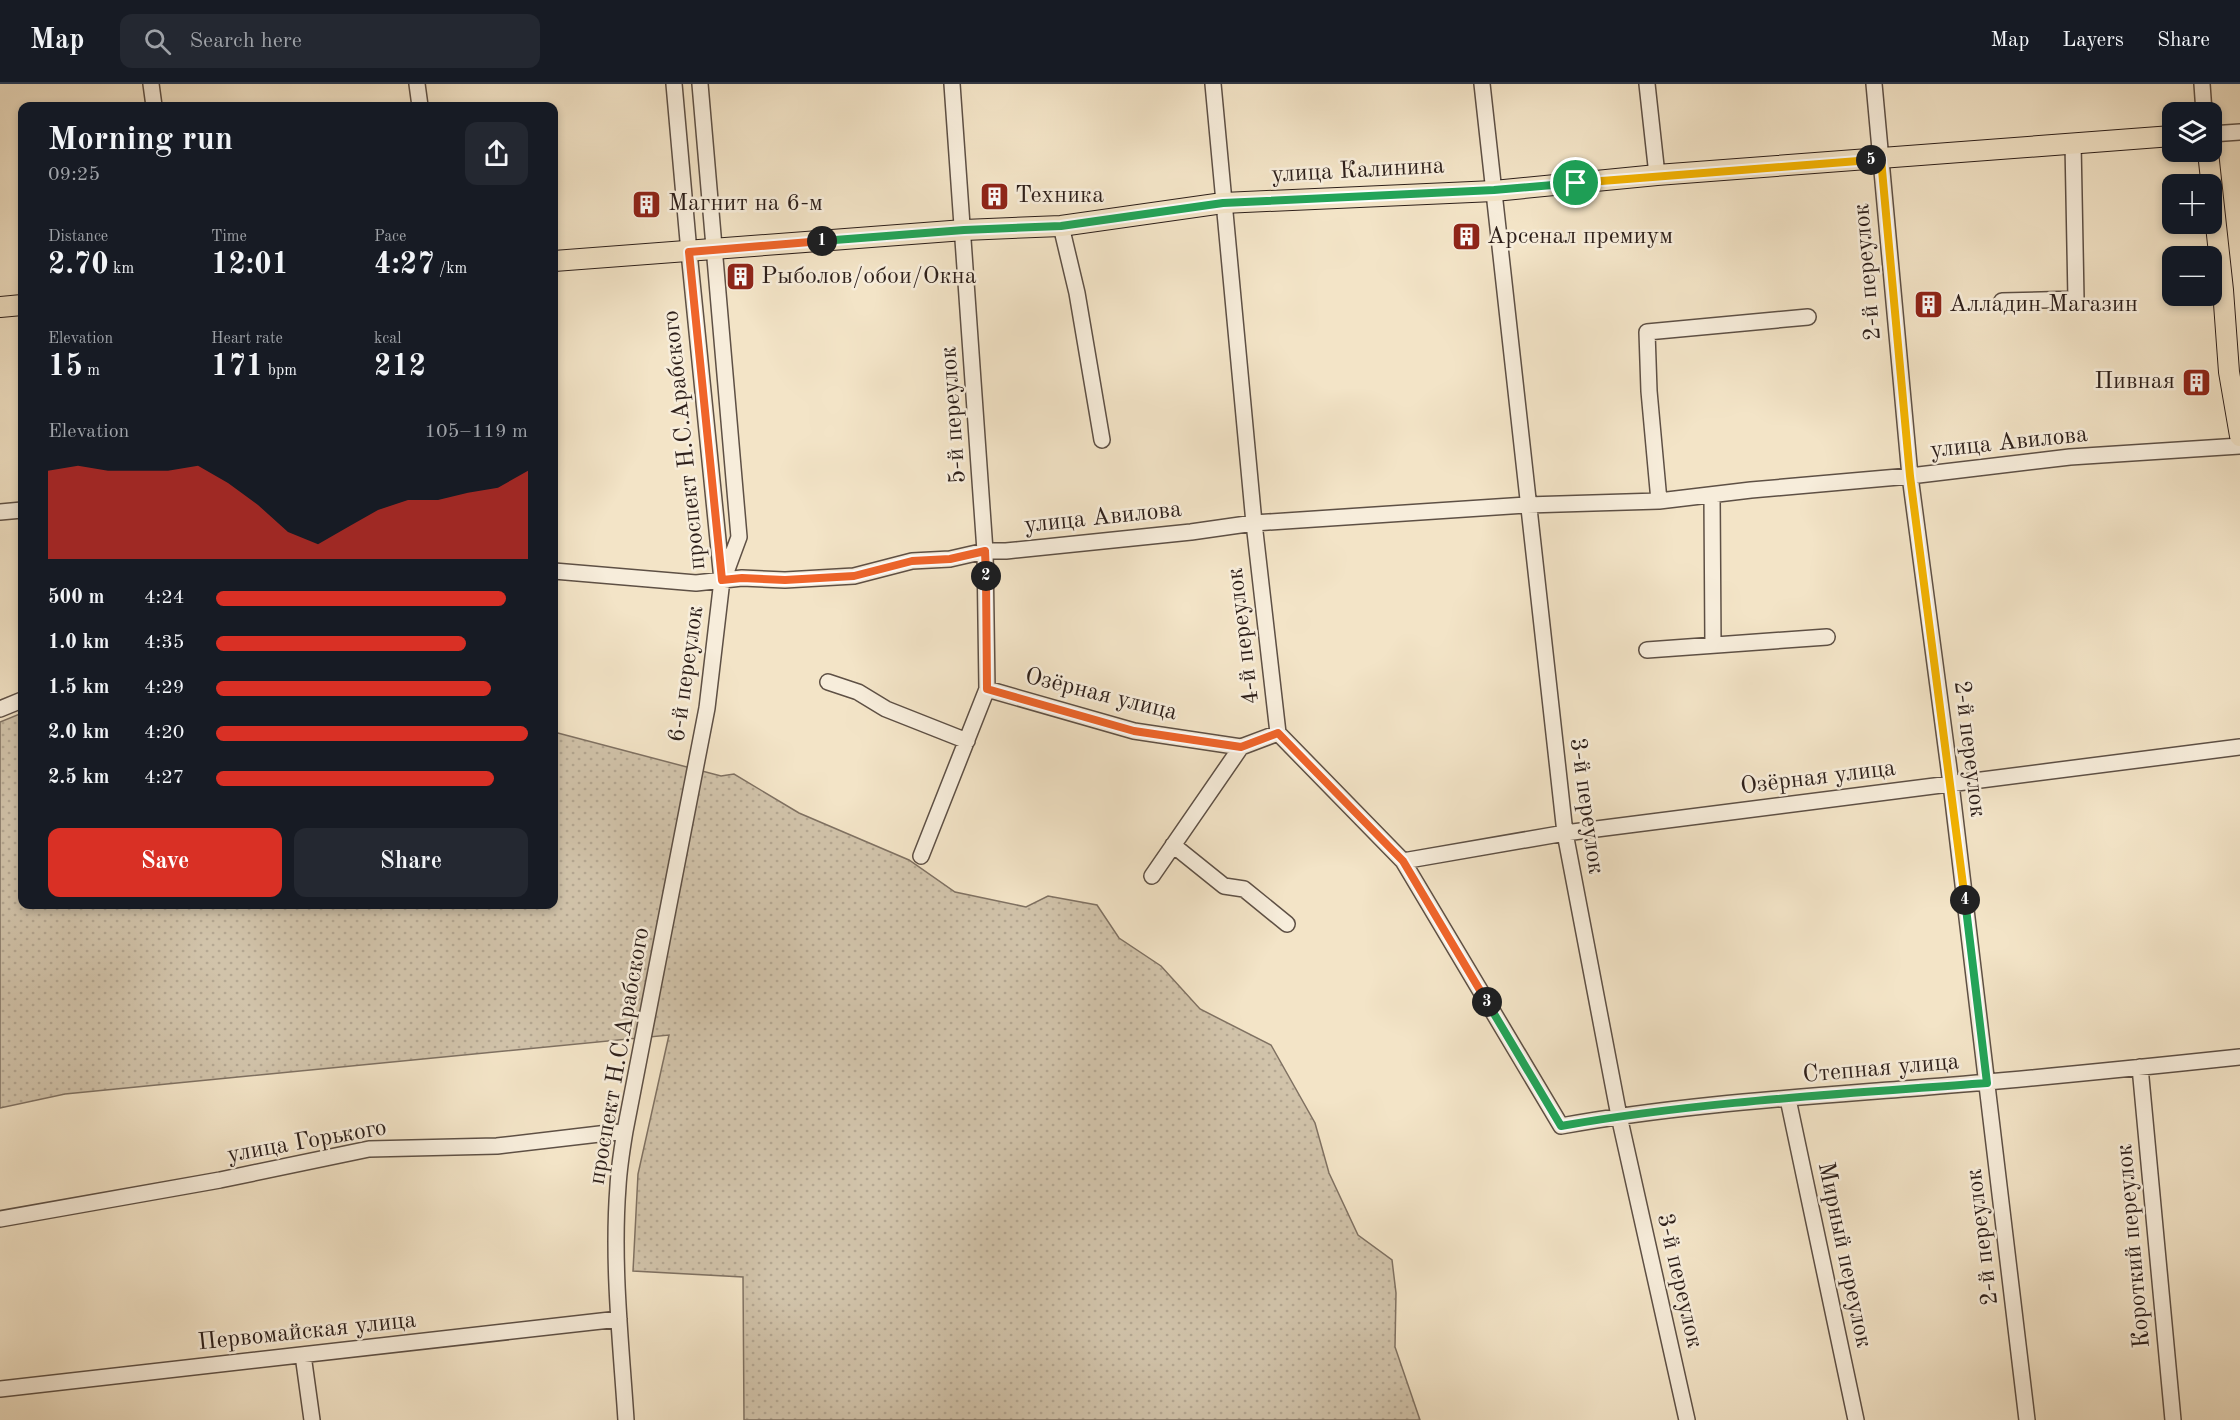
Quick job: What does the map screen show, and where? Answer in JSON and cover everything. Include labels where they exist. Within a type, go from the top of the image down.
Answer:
[{"type":"main road","name":"улица Калинина","points":[[558,261],[964,230],[1061,226],[1223,203],[1494,190],[2162,137]]},
{"type":"main road","points":[[2209,162],[2229,372],[2240,436]]},
{"type":"main road","points":[[0,307],[18,305]]},
{"type":"street","points":[[151,84],[153,102]]},
{"type":"street","points":[[417,84],[419,102]]},
{"type":"street","name":"проспект Н.С.Арабского","points":[[674,84],[722,580]]},
{"type":"street","name":"проспект Н.С.Арабского","points":[[700,84],[739,537],[722,580]]},
{"type":"street","name":"5-й переулок","points":[[921,856],[987,689],[985,551],[952,84]]},
{"type":"street","name":"4-й переулок","points":[[1213,84],[1254,523],[1278,733],[1403,861],[1561,1126]]},
{"type":"street","name":"3-й переулок","points":[[1482,84],[1564,833],[1619,1116],[1687,1420]]},
{"type":"street","points":[[1647,84],[1657,176]]},
{"type":"street","name":"2-й переулок","points":[[1874,84],[1910,476],[1951,784],[2027,1420]]},
{"type":"street","points":[[2202,84],[2203,102]]},
{"type":"street","points":[[2222,133],[2240,132]]},
{"type":"street","points":[[2002,300],[2076,299],[2073,143]]},
{"type":"street","points":[[1061,226],[1077,293],[1102,440]]},
{"type":"street","points":[[1659,501],[1649,391],[1647,332],[1808,318]]},
{"type":"street","name":"улица Авилова","points":[[558,571],[696,583],[742,578],[785,580],[854,576],[912,561],[950,559],[985,551],[1006,551],[1191,532],[1254,523],[1527,505],[1659,501],[1761,489],[1910,476],[2070,457],[2240,446]]},
{"type":"street","points":[[1712,496],[1713,645]]},
{"type":"street","points":[[0,512],[18,510]]},
{"type":"street","name":"6-й переулок","points":[[695,775],[707,708],[722,580]]},
{"type":"street","points":[[1647,650],[1827,637]]},
{"type":"street","points":[[828,682],[858,692],[886,709],[967,741]]},
{"type":"street","name":"Озёрная улица","points":[[987,689],[1134,731],[1241,747]]},
{"type":"street","points":[[0,709],[18,702]]},
{"type":"street","points":[[1152,876],[1241,747],[1278,733]]},
{"type":"street","name":"Озёрная улица","points":[[1403,861],[1564,833],[2240,747]]},
{"type":"street","name":"проспект Н.С.Арабского","points":[[626,1420],[616,1241],[618,1186],[625,1131],[695,775]]},
{"type":"street","points":[[1173,845],[1224,886],[1244,889],[1287,924]]},
{"type":"street","name":"Степная улица","points":[[1561,1126],[1619,1116],[1788,1099],[1987,1083],[2240,1057]]},
{"type":"street","name":"Короткий переулок","points":[[2140,1067],[2173,1420]]},
{"type":"street","name":"Мирный переулок","points":[[1788,1099],[1856,1420]]},
{"type":"street","name":"улица Горького","points":[[0,1219],[242,1176],[369,1149],[497,1146],[625,1131]]},
{"type":"street","name":"Первомайская улица","points":[[0,1389],[619,1319]]},
{"type":"street","points":[[303,1355],[312,1420]]},
{"type":"shaded area","points":[[18,715],[18,909],[558,909],[558,733],[721,776],[734,774],[799,813],[909,860],[955,892],[1026,907],[1048,896],[1097,905],[1119,938],[1161,966],[1200,1009],[1271,1045],[1315,1123],[1329,1173],[1358,1235],[1392,1260],[1396,1293],[1395,1347],[1420,1420],[744,1420],[743,1277],[633,1271],[638,1174],[669,1035],[65,1094],[0,1108],[0,722]]},
{"type":"place","name":"Техника","points":[[994,196]]},
{"type":"place","name":"Магнит на 6-м","points":[[647,204]]},
{"type":"place","name":"Арсенал премиум","points":[[1466,237]]},
{"type":"place","name":"Рыболов/обои/Окна","points":[[740,277]]},
{"type":"place","name":"Алладин Магазин","points":[[1928,305]]},
{"type":"place","name":"Пивная","points":[[2196,382]]},
{"type":"route","points":[[1881,159],[1910,476],[1951,784],[1987,1083],[1788,1099],[1619,1116],[1561,1126],[1403,861],[1278,733],[1241,747],[1134,731],[987,689],[985,551],[950,559],[912,561],[854,576],[785,580],[742,578],[722,580],[689,252],[964,230],[1061,226],[1223,203],[1494,190],[1576,183],[1881,159]]}]
